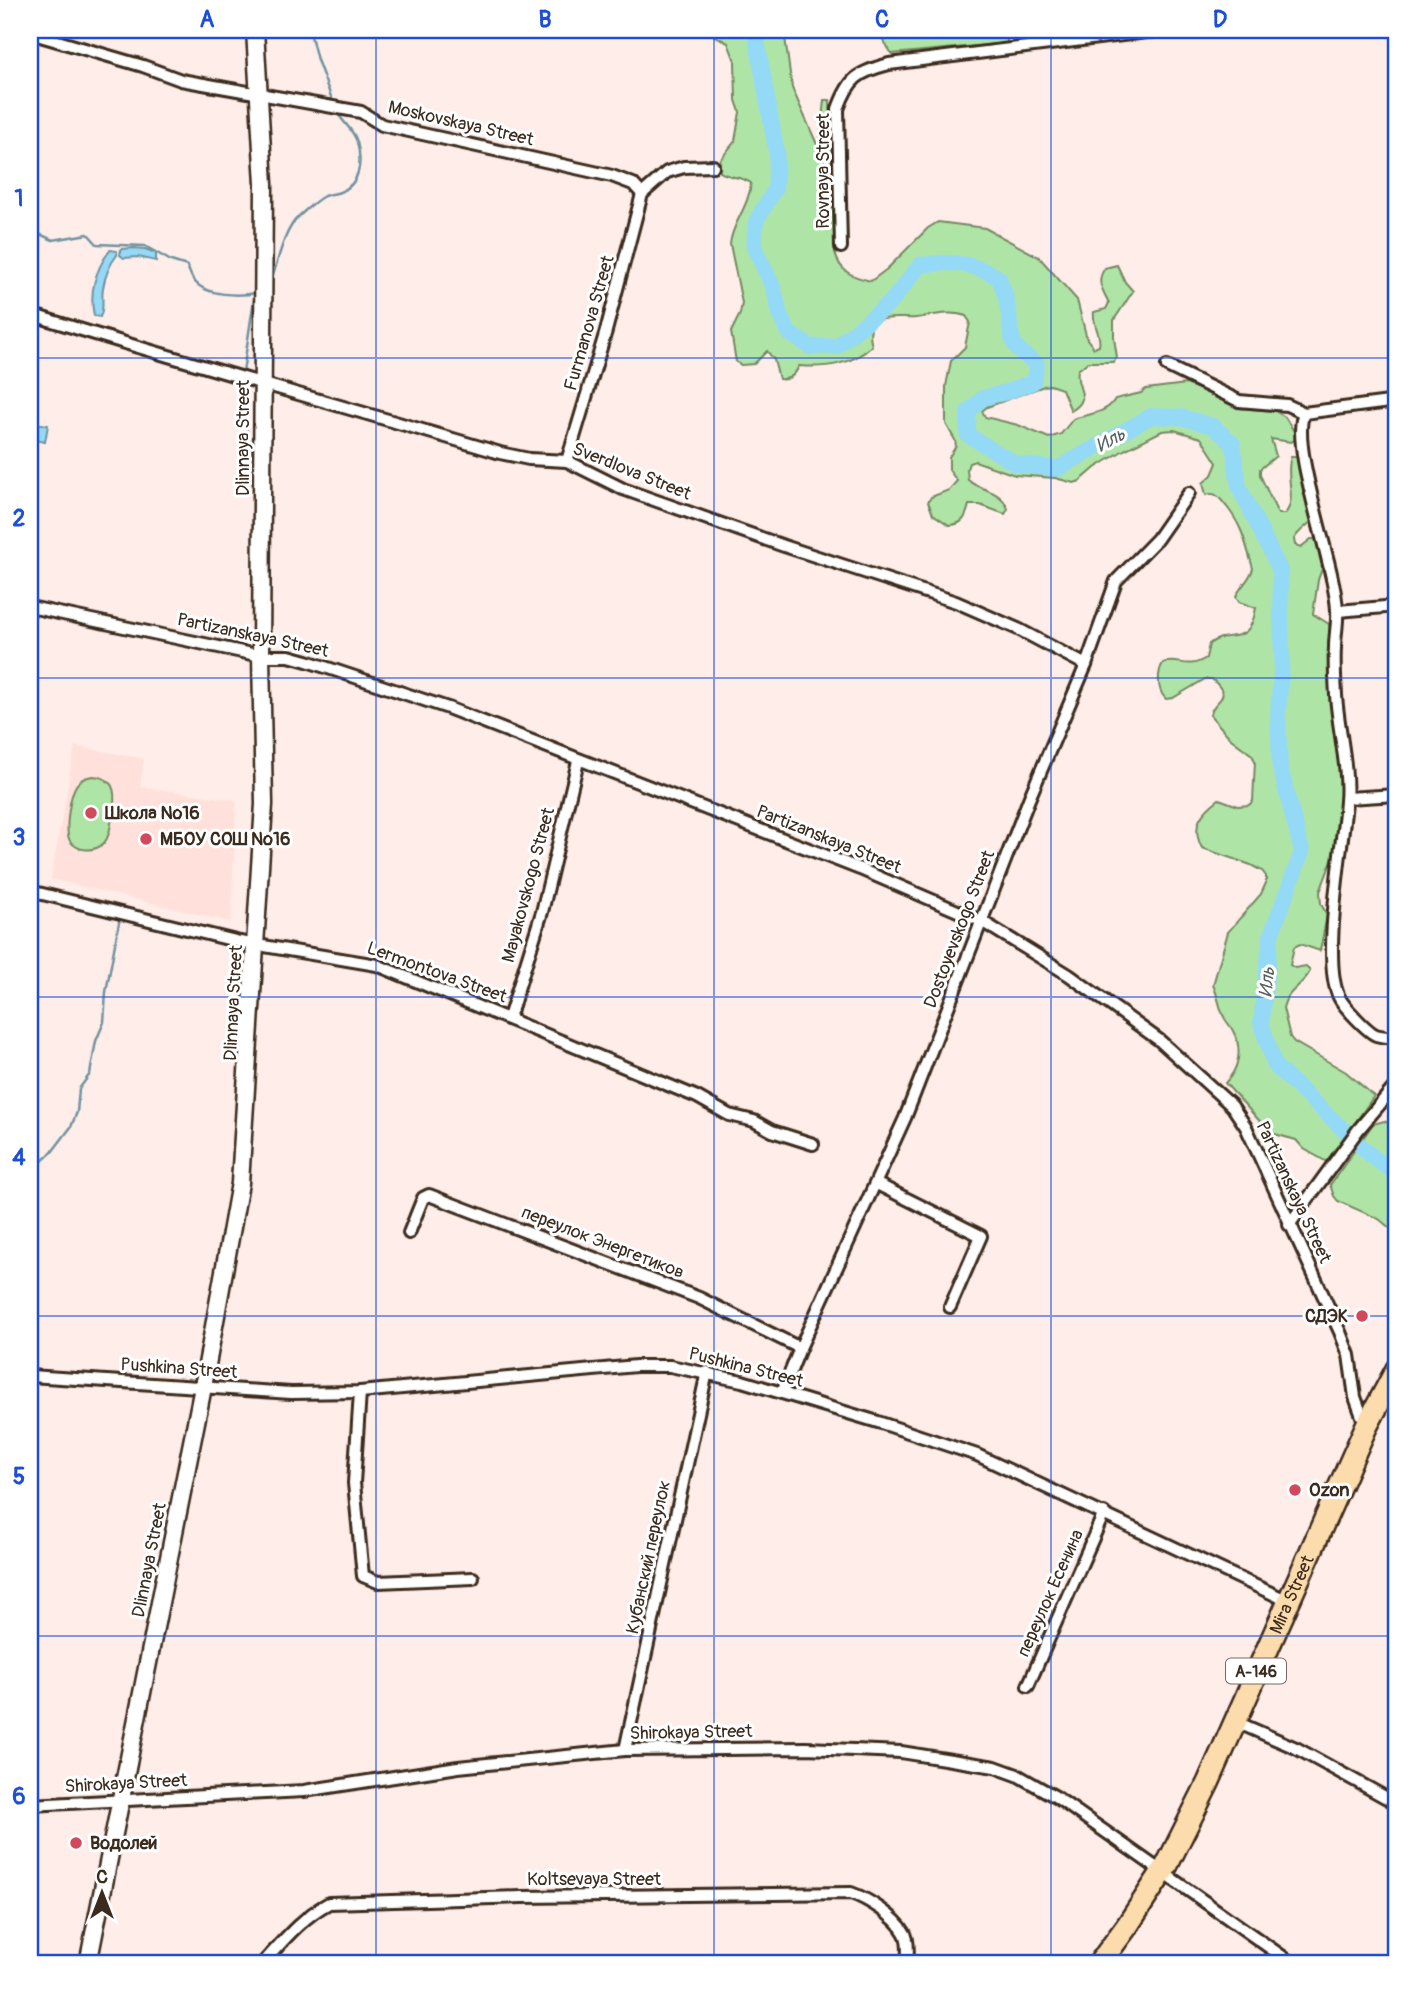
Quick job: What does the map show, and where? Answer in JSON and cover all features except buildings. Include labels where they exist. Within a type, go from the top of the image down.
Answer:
[{"type":"highway","name":"Mira Street","points":[[1098,1964],[1163,1872],[1208,1783],[1366,1427],[1397,1369]]},
{"type":"main road","name":"Dlinnaya Street","points":[[88,1964],[204,1387],[240,1183],[264,804],[261,656],[264,184],[255,30]]},
{"type":"street","name":"Rovnaya Street","points":[[841,247],[838,109],[852,79],[870,69],[889,64],[1163,30]]},
{"type":"street","name":"Moskovskaya Street","points":[[30,33],[181,80],[327,104],[369,115],[382,125],[612,176],[633,184],[642,194]]},
{"type":"street","points":[[642,194],[667,172],[684,167],[713,166]]},
{"type":"street","name":"Furmanova Street","points":[[567,461],[606,331],[642,194]]},
{"type":"street","name":"Sverdlova Street","points":[[30,314],[175,360],[262,382],[500,453],[529,459],[567,461],[623,489],[784,547],[956,602],[1018,629],[1087,665]]},
{"type":"street","points":[[1167,366],[1239,401],[1287,405],[1304,413],[1397,401]]},
{"type":"street","points":[[1304,413],[1300,421],[1304,461],[1331,569],[1338,611],[1335,648],[1336,697],[1347,798],[1333,940],[1334,972],[1339,997],[1374,1034],[1397,1038]]},
{"type":"street","name":"Dostoyevskogo Street","points":[[782,1393],[800,1348],[877,1184],[983,922],[1029,799],[1087,665],[1116,580],[1157,539],[1189,493]]},
{"type":"street","points":[[1338,611],[1397,606]]},
{"type":"street","name":"Partizanskaya Street","points":[[30,607],[261,656],[298,659],[370,681],[449,708],[578,761],[860,869],[983,922],[1069,975],[1159,1040],[1231,1106],[1246,1127],[1349,1355],[1355,1397],[1366,1427]]},
{"type":"street","name":"Mayakovskogo Street","points":[[509,1018],[542,912],[578,761]]},
{"type":"street","points":[[1347,798],[1397,795]]},
{"type":"street","name":"Lermontova Street","points":[[30,891],[256,944],[377,965],[696,1097],[729,1115],[754,1121],[772,1131],[813,1144]]},
{"type":"street","points":[[1289,1225],[1344,1148],[1397,1084]]},
{"type":"street","points":[[877,1184],[981,1236],[950,1307]]},
{"type":"street","name":"переулок Энергетиков","points":[[409,1233],[423,1198],[429,1195],[699,1298],[800,1348]]},
{"type":"street","name":"Pushkina Street","points":[[30,1376],[291,1393],[360,1392],[636,1366],[670,1366],[707,1372],[977,1455],[1288,1601]]},
{"type":"street","name":"Кубанский переулок","points":[[625,1750],[707,1372]]},
{"type":"street","points":[[360,1392],[354,1483],[363,1576],[378,1582],[473,1578]]},
{"type":"street","name":"переулок Есенина","points":[[1028,1686],[1104,1513]]},
{"type":"street","points":[[1234,1721],[1296,1748],[1394,1802]]},
{"type":"street","name":"Shirokaya Street","points":[[30,1805],[304,1791],[458,1767],[625,1750],[806,1748],[901,1752],[995,1766],[1017,1775],[1056,1797],[1293,1964]]},
{"type":"street","name":"Koltsevaya Street","points":[[262,1964],[295,1927],[315,1910],[329,1903],[522,1897],[844,1893],[866,1898],[898,1924],[906,1934],[907,1964]]},
{"type":"shaded area","name":"МБОУ СОШ №16","points":[[75,746],[144,759],[140,787],[236,800],[231,922],[51,879]]},
{"type":"green space","points":[[704,30],[784,30],[792,88],[819,149],[824,100],[830,100],[835,252],[843,269],[858,278],[871,281],[887,269],[928,228],[938,222],[985,228],[1039,257],[1077,300],[1087,339],[1094,348],[1099,346],[1100,342],[1094,312],[1106,309],[1109,303],[1101,286],[1102,273],[1105,268],[1117,265],[1133,291],[1114,320],[1117,357],[1114,362],[1088,362],[1078,370],[1082,397],[1078,406],[1071,411],[1062,389],[1050,385],[987,407],[982,411],[985,417],[1018,425],[1049,438],[1061,434],[1073,419],[1102,411],[1115,399],[1141,393],[1146,389],[1186,384],[1228,400],[1237,408],[1275,411],[1285,417],[1295,433],[1296,439],[1291,442],[1271,439],[1276,456],[1260,469],[1260,475],[1278,514],[1285,514],[1289,508],[1291,494],[1289,464],[1291,457],[1297,457],[1317,516],[1294,539],[1295,545],[1301,547],[1311,539],[1317,539],[1324,563],[1318,580],[1313,614],[1329,624],[1342,808],[1333,857],[1320,892],[1321,904],[1327,915],[1320,951],[1300,944],[1294,947],[1290,965],[1295,968],[1306,966],[1310,971],[1288,997],[1283,1008],[1290,1037],[1294,1042],[1346,1072],[1374,1096],[1327,1162],[1304,1149],[1296,1140],[1271,1133],[1225,1083],[1234,1072],[1239,1052],[1236,1038],[1222,1013],[1213,985],[1228,932],[1261,894],[1266,876],[1251,865],[1202,848],[1197,832],[1203,814],[1219,799],[1238,806],[1249,805],[1253,801],[1255,761],[1210,715],[1223,695],[1212,679],[1205,679],[1173,698],[1166,699],[1160,687],[1159,677],[1163,663],[1189,664],[1200,661],[1206,658],[1209,644],[1224,637],[1244,633],[1253,621],[1256,608],[1239,602],[1236,597],[1253,568],[1243,536],[1233,515],[1220,499],[1213,494],[1206,495],[1203,483],[1212,475],[1217,463],[1201,438],[1174,430],[1162,431],[1124,450],[1074,483],[1055,478],[1015,475],[975,461],[969,463],[968,480],[996,494],[1008,509],[1005,514],[980,505],[969,505],[963,520],[949,525],[933,514],[928,502],[931,497],[949,490],[957,481],[949,470],[949,457],[956,446],[946,424],[946,386],[951,361],[965,347],[970,322],[966,316],[948,313],[877,321],[870,334],[872,346],[864,352],[838,364],[799,366],[794,375],[786,379],[779,379],[774,360],[767,351],[754,364],[741,365],[736,362],[731,332],[742,303],[730,244],[751,183],[720,172],[720,160],[735,141],[740,112],[736,100],[735,61],[728,43]]},
{"type":"green space","points":[[877,30],[1007,30],[1007,43],[892,54]]},
{"type":"green space","name":"Школа №16","points":[[93,776],[107,780],[113,790],[114,802],[106,840],[96,848],[87,849],[77,847],[70,841],[68,820],[75,787],[81,780]]},
{"type":"green space","points":[[1384,1121],[1390,1124],[1397,1135],[1397,1234],[1379,1219],[1338,1201],[1330,1185],[1373,1124]]},
{"type":"water","points":[[134,248],[156,253],[156,261],[138,257],[124,258],[120,255],[121,249]]},
{"type":"water","points":[[110,250],[117,251],[117,255],[105,279],[100,317],[94,316],[92,298],[95,281]]},
{"type":"water","points":[[30,422],[48,425],[45,442],[30,439]]},
{"type":"waterway","points":[[315,30],[311,36],[333,102]]},
{"type":"waterway","name":"Иль","points":[[755,30],[777,155],[775,189],[756,221],[754,247],[774,289],[780,315],[790,334],[811,347],[837,346],[891,302],[920,265],[951,263],[970,266],[999,278],[1006,297],[1015,345],[1037,364],[1033,382],[983,398],[968,412],[968,435],[1016,464],[1057,469],[1151,416],[1181,417],[1213,426],[1233,444],[1239,487],[1280,570],[1280,767],[1302,852],[1271,935],[1261,1023],[1275,1066],[1374,1158],[1397,1174]]},
{"type":"waterway","points":[[270,285],[284,240],[293,223],[318,200],[347,188],[356,178],[359,164],[357,142],[337,111]]},
{"type":"waterway","points":[[30,230],[53,240],[88,234],[97,244],[145,246],[171,261],[187,266],[194,280],[207,290],[233,295],[257,293]]},
{"type":"waterway","points":[[243,372],[255,293]]},
{"type":"waterway","points":[[241,407],[255,464]]},
{"type":"waterway","points":[[253,575],[254,565]]},
{"type":"waterway","points":[[253,582],[254,609]]},
{"type":"waterway","points":[[30,1172],[52,1152],[71,1127],[77,1112],[79,1089],[90,1074],[96,1041],[104,1022],[106,992],[120,917]]},
{"type":"place","name":"Школа №16","points":[[91,813]]},
{"type":"place","name":"МБОУ СОШ №16","points":[[146,839]]},
{"type":"place","name":"СДЭК","points":[[1362,1316]]},
{"type":"place","name":"Ozon","points":[[1295,1490]]},
{"type":"place","name":"Водолей","points":[[76,1843]]}]
